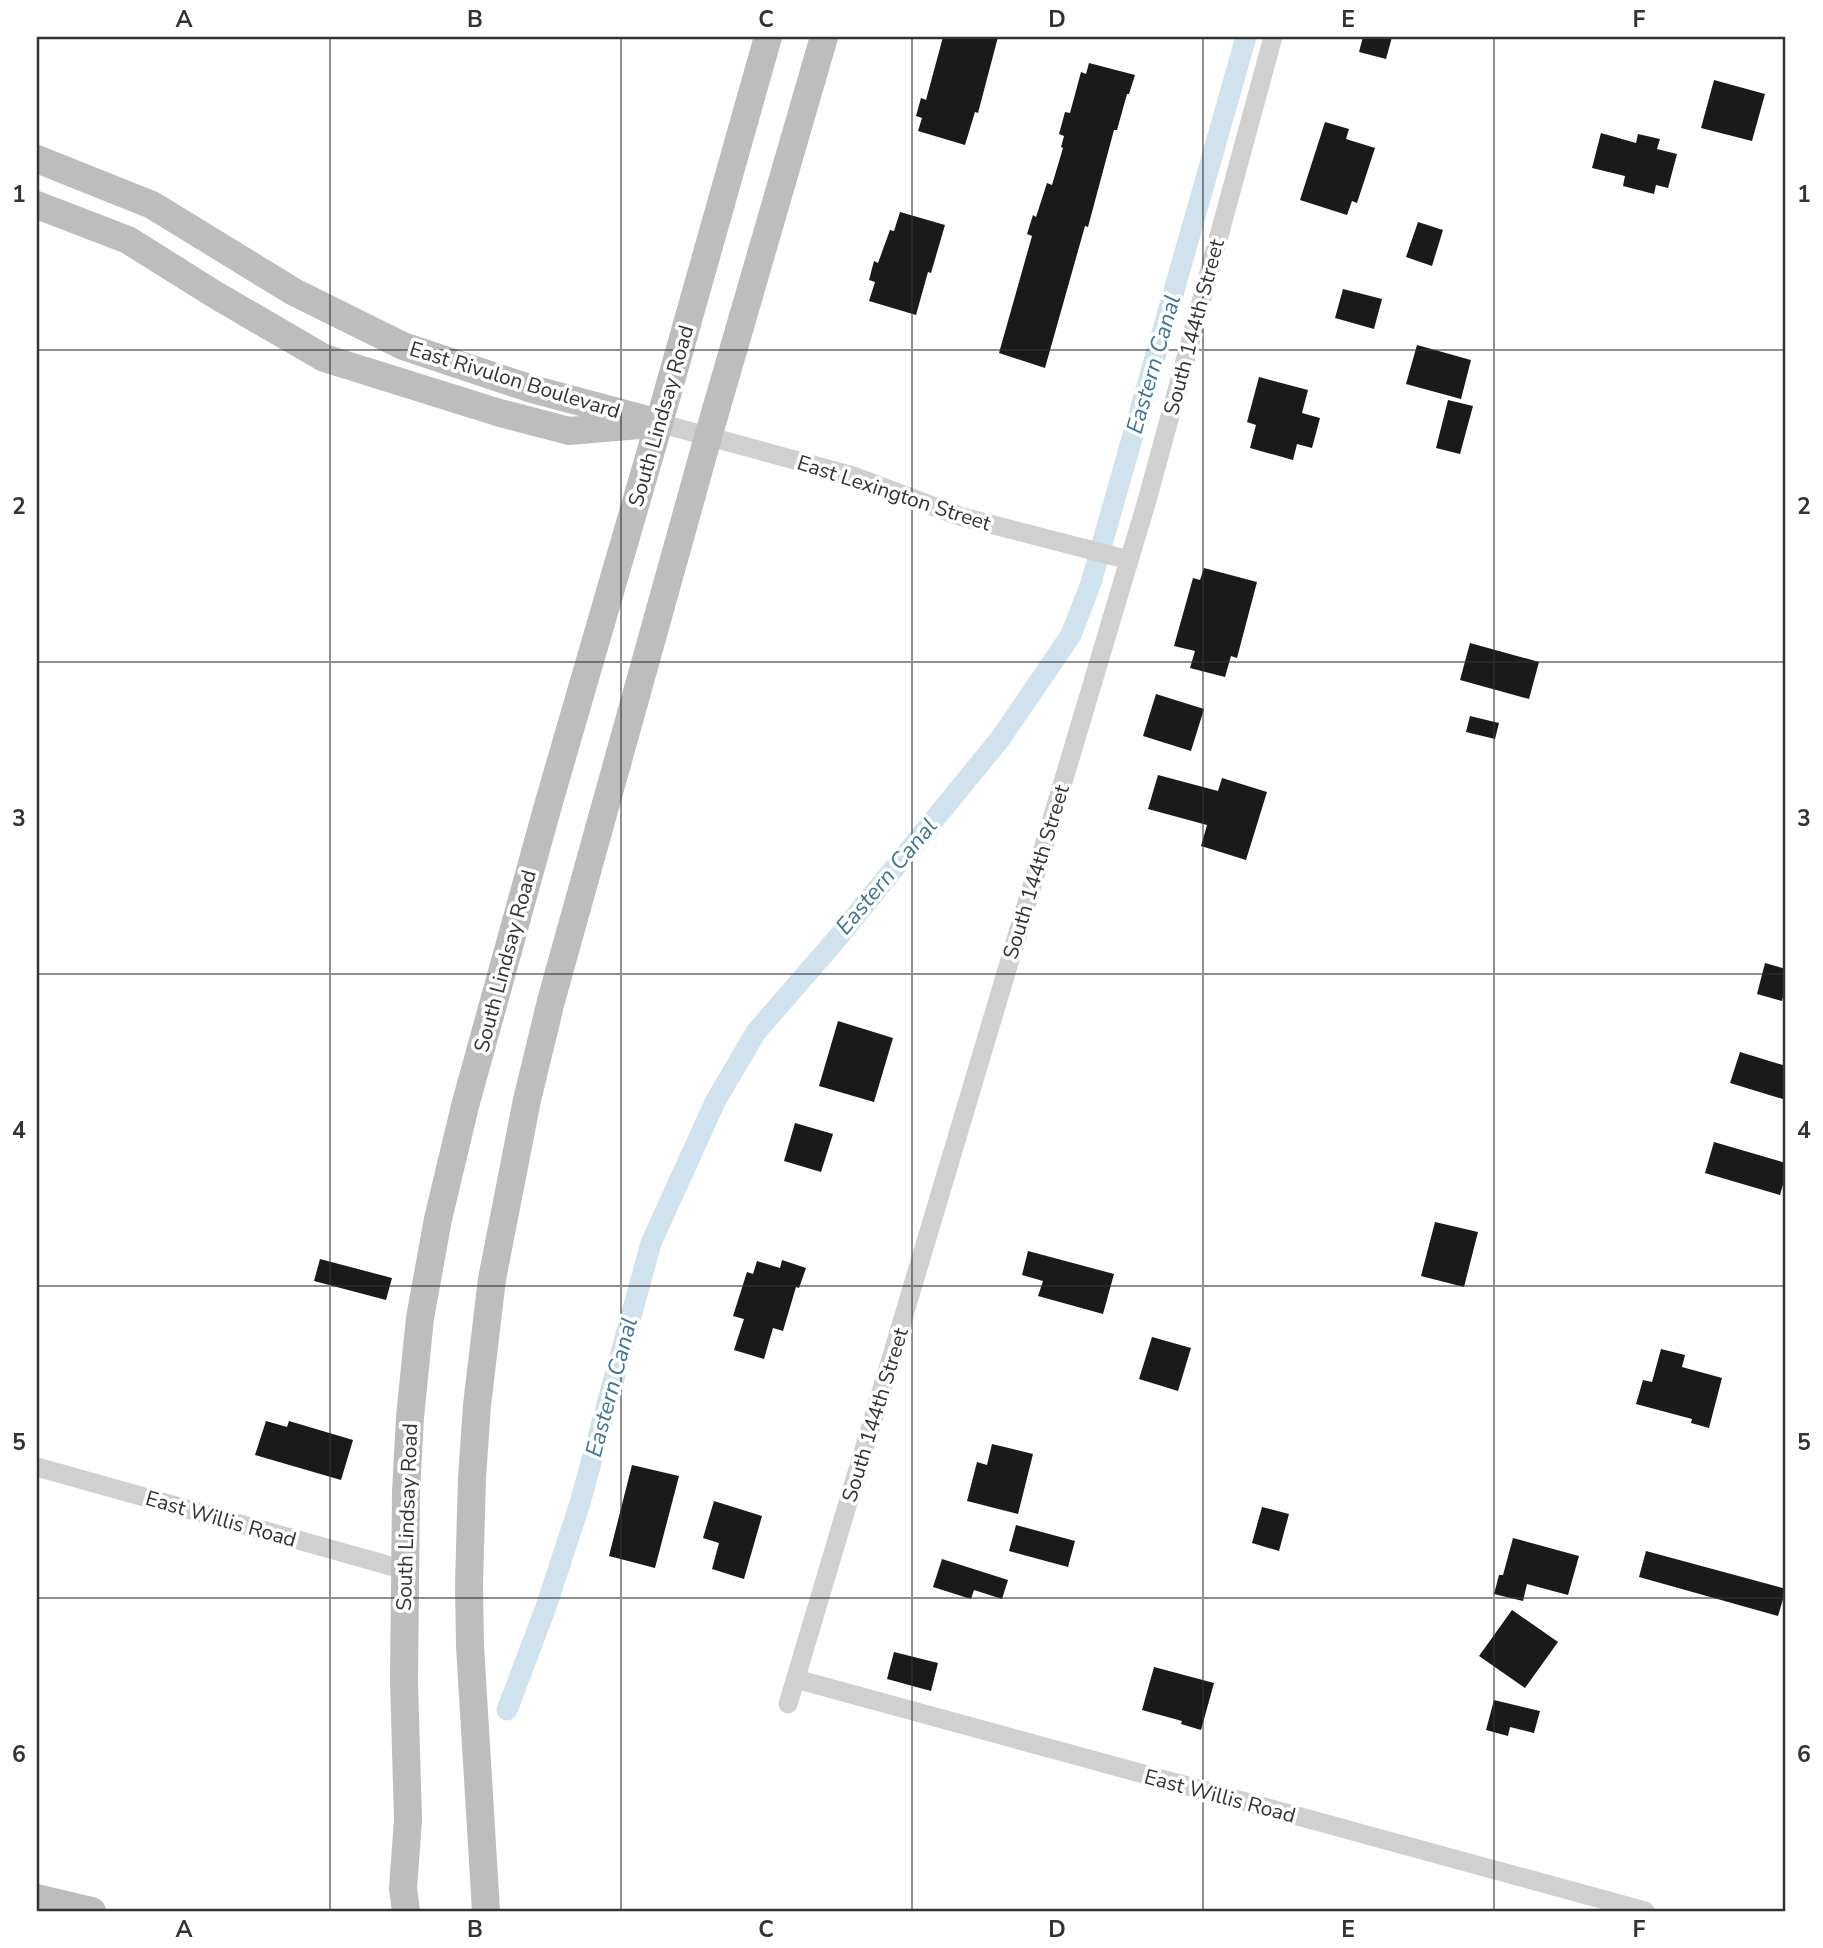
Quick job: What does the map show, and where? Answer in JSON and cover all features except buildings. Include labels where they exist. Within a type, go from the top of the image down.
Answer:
[{"type":"main road","name":"South Lindsay Road","points":[[406,1911],[403,1888],[408,1820],[404,1681],[410,1417],[420,1318],[439,1219],[465,1106],[549,802],[768,37]]},
{"type":"main road","points":[[486,1911],[470,1646],[469,1585],[477,1405],[492,1279],[527,1100],[551,1001],[708,437],[824,37]]},
{"type":"main road","name":"East Rivulon Boulevard","points":[[37,159],[152,205],[294,292],[403,346],[532,389],[659,423]]},
{"type":"main road","name":"East Rivulon Boulevard","points":[[37,205],[128,240],[324,358],[500,413],[569,431],[659,423]]},
{"type":"main road","points":[[37,1898],[92,1911]]},
{"type":"street","name":"South 144th Street","points":[[788,1704],[1122,558],[1149,497],[1273,37]]},
{"type":"street","name":"East Lexington Street","points":[[659,423],[853,476],[959,516],[1122,558]]},
{"type":"street","name":"East Willis Road","points":[[37,1467],[405,1570]]},
{"type":"street","name":"East Willis Road","points":[[796,1678],[1645,1911]]},
{"type":"waterway","name":"Eastern Canal","points":[[507,1710],[546,1607],[580,1503],[651,1243],[715,1102],[756,1032],[835,941],[1000,739],[1071,635],[1091,583],[1246,37]]}]
